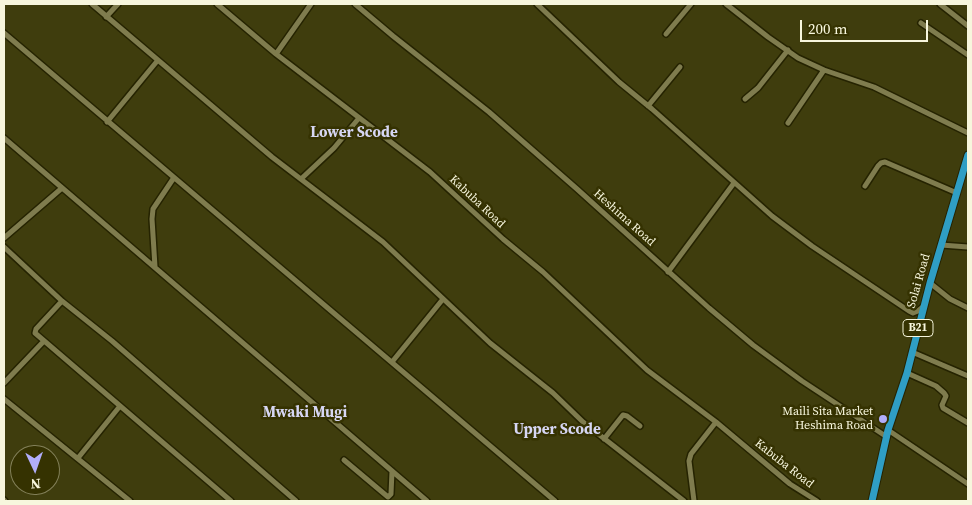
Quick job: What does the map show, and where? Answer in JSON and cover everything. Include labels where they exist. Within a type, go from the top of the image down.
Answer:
[{"type":"highway","name":"Solai Road","points":[[872,501],[888,433],[968,155]]},
{"type":"street","points":[[92,4],[272,157],[383,242],[490,343],[553,393],[583,422],[683,501]]},
{"type":"street","points":[[106,17],[118,4]]},
{"type":"street","name":"Kabuba Road","points":[[217,4],[276,54],[430,172],[503,239],[543,272],[640,364],[716,422],[790,484],[817,501]]},
{"type":"street","points":[[276,54],[311,4]]},
{"type":"street","name":"Heshima Road","points":[[355,4],[489,112],[577,188],[709,308],[777,363],[968,484]]},
{"type":"street","points":[[537,4],[619,82],[772,216],[812,246],[909,311],[913,313],[918,312],[924,306]]},
{"type":"street","points":[[666,34],[691,4]]},
{"type":"street","points":[[726,4],[798,58],[824,70],[874,87],[968,133]]},
{"type":"street","points":[[940,4],[968,26]]},
{"type":"street","points":[[921,23],[968,55]]},
{"type":"street","points":[[4,33],[173,179],[555,501]]},
{"type":"street","points":[[745,99],[758,88],[788,50]]},
{"type":"street","points":[[107,122],[158,60]]},
{"type":"street","points":[[648,106],[680,67]]},
{"type":"street","points":[[788,124],[824,70]]},
{"type":"street","points":[[301,179],[334,148],[359,118]]},
{"type":"street","points":[[4,138],[428,501]]},
{"type":"street","points":[[865,186],[878,166],[885,162],[957,193]]},
{"type":"street","points":[[155,267],[153,209],[173,179]]},
{"type":"street","points":[[668,272],[734,183]]},
{"type":"street","points":[[4,238],[62,188]]},
{"type":"street","points":[[942,245],[968,247]]},
{"type":"street","points":[[4,247],[62,300],[296,501]]},
{"type":"street","points":[[930,283],[950,299],[968,308]]},
{"type":"street","points":[[392,362],[443,299]]},
{"type":"street","points":[[62,300],[36,329],[35,333],[230,501]]},
{"type":"street","points":[[4,384],[44,340]]},
{"type":"street","points":[[912,352],[968,376]]},
{"type":"street","points":[[907,372],[936,386],[946,395],[942,408],[968,423]]},
{"type":"street","points":[[4,399],[130,501]]},
{"type":"street","points":[[78,458],[120,406]]},
{"type":"street","points":[[604,439],[623,415],[629,417],[640,426]]},
{"type":"street","points":[[694,501],[689,461],[691,454],[716,422]]},
{"type":"street","points":[[344,460],[388,497],[391,494],[392,471]]},
{"type":"place","name":"Maili Sita Market Heshima Road","points":[[883,419]]},
{"type":"district","name":"Lower Scode","points":[[354,133]]},
{"type":"district","name":"Mwaki Mugi","points":[[305,413]]},
{"type":"district","name":"Upper Scode","points":[[557,430]]}]
